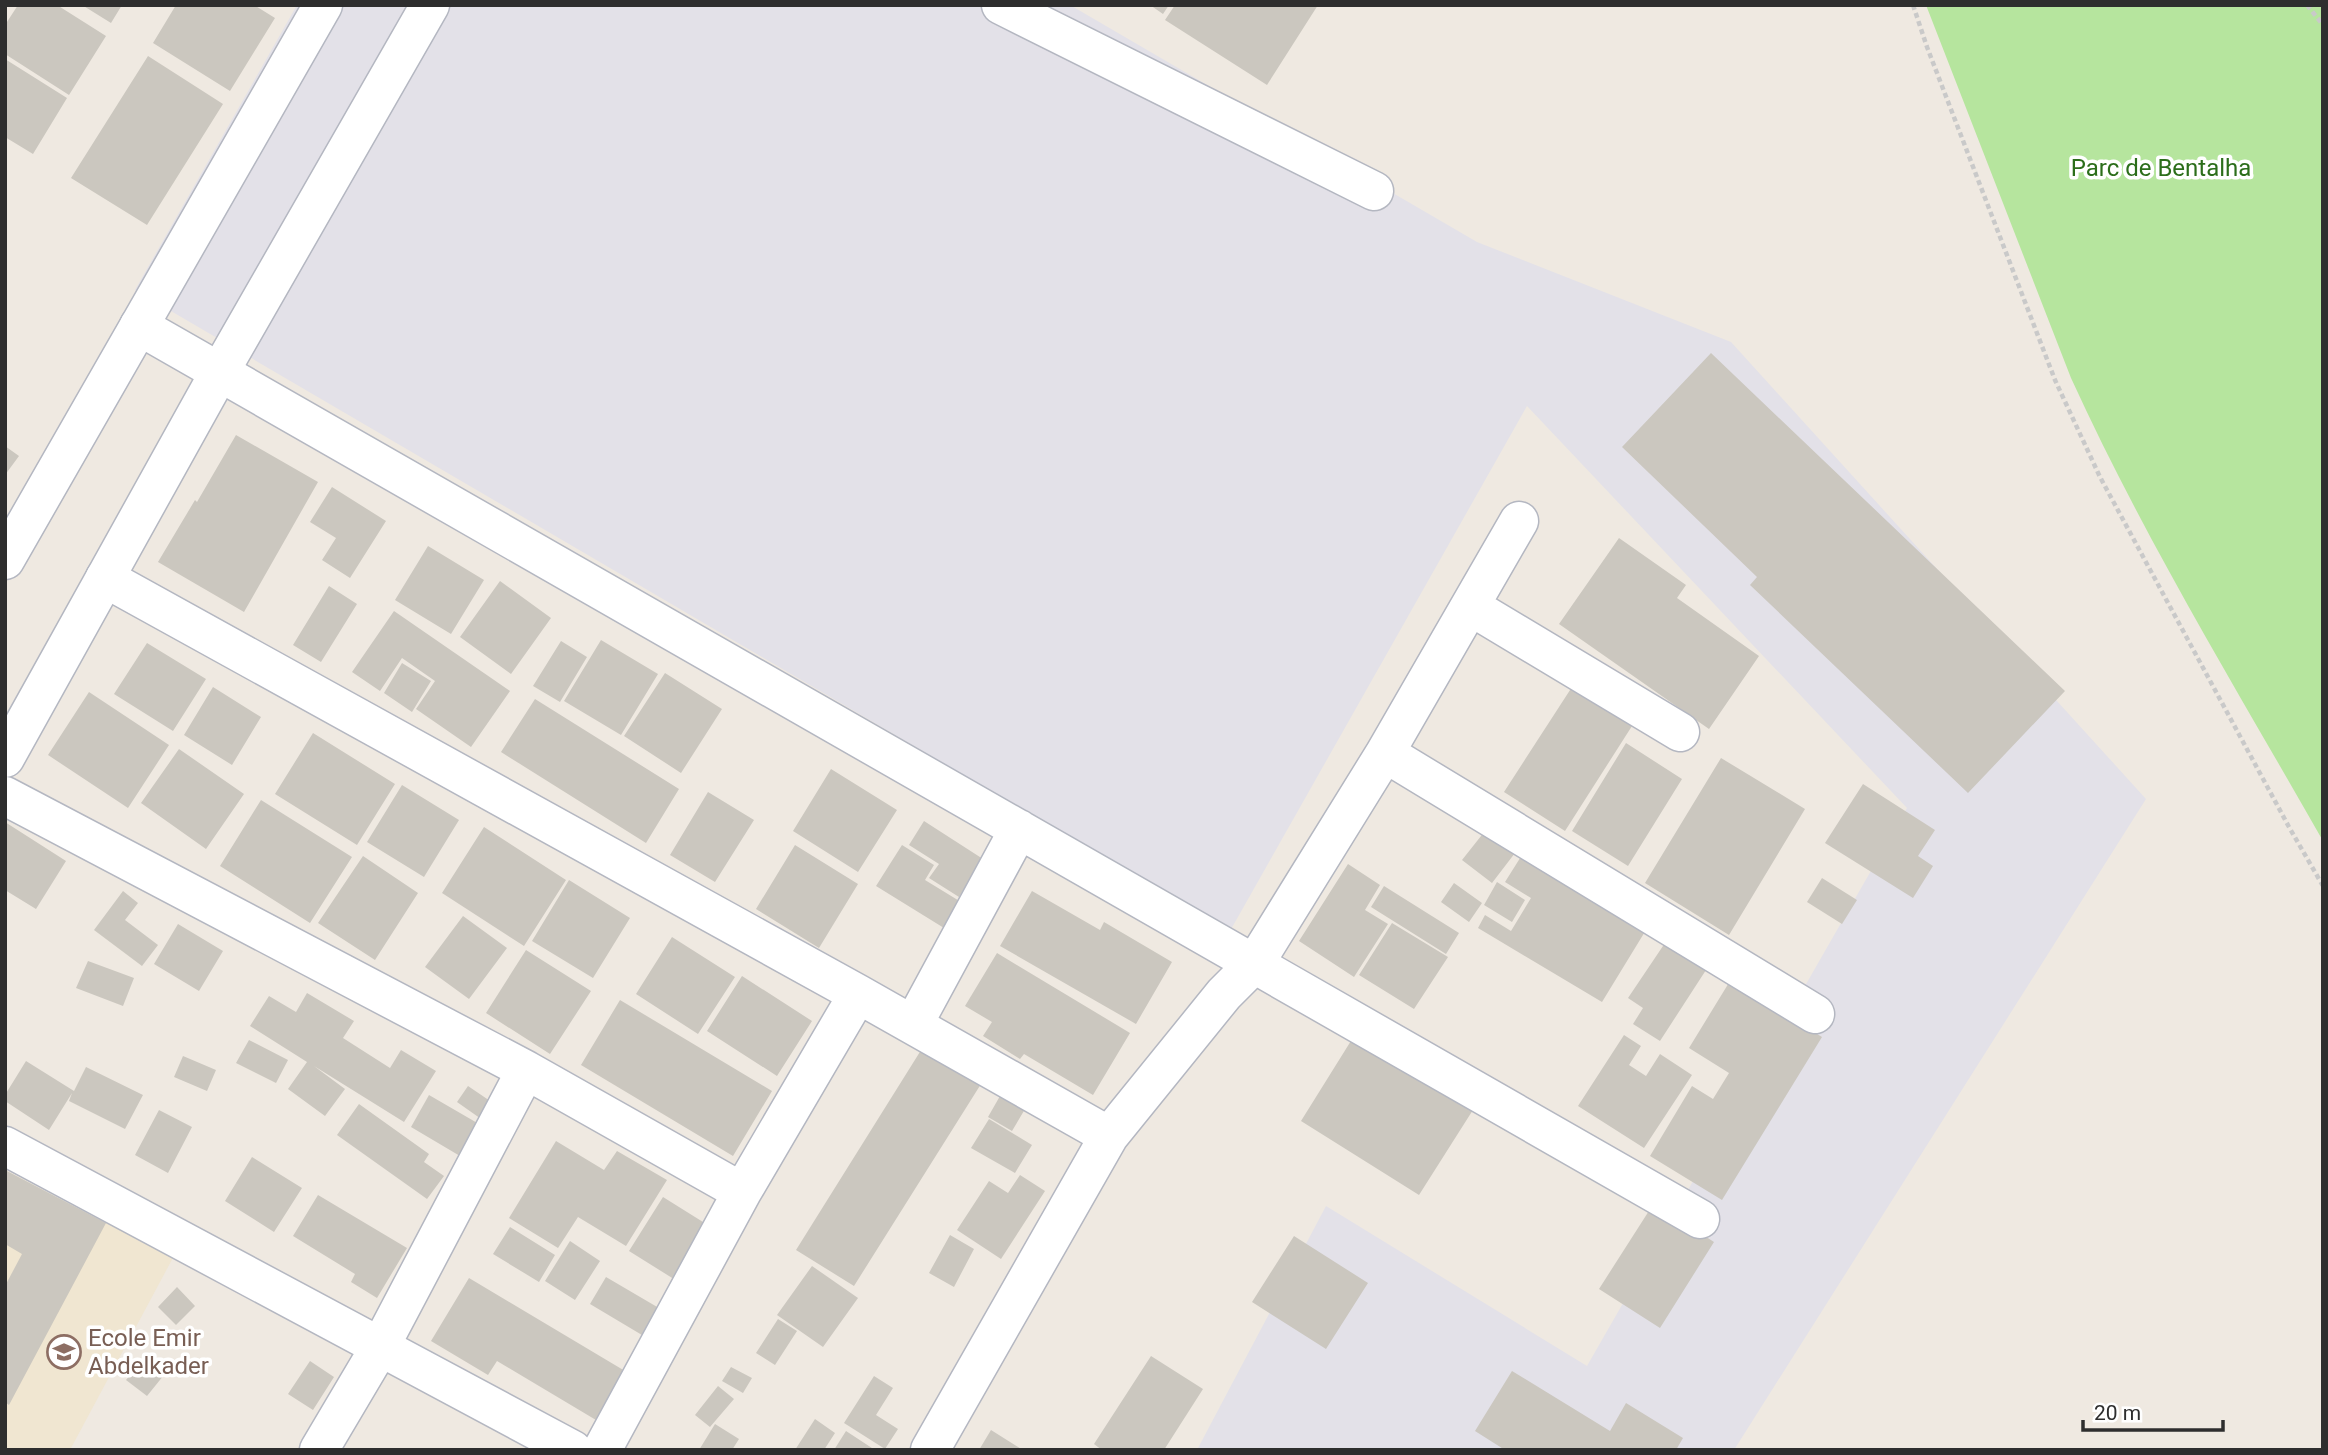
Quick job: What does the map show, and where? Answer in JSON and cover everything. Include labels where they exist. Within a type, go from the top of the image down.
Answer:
[{"type":"street","points":[[5,560],[323,5]]},
{"type":"street","points":[[5,758],[219,373],[430,5]]},
{"type":"street","points":[[1026,11],[1374,191]]},
{"type":"street","points":[[139,326],[1700,1219]]},
{"type":"street","points":[[930,1450],[1109,1136],[1224,994],[1255,963],[1385,753],[1519,521]]},
{"type":"street","points":[[105,578],[914,1025],[1109,1136]]},
{"type":"street","points":[[1471,606],[1680,732]]},
{"type":"street","points":[[1385,753],[1815,1014]]},
{"type":"street","points":[[5,796],[526,1070],[742,1192]]},
{"type":"street","points":[[914,1025],[1019,829]]},
{"type":"street","points":[[602,1450],[742,1192],[858,994]]},
{"type":"street","points":[[319,1450],[380,1347],[526,1070]]},
{"type":"street","points":[[5,1146],[573,1450]]},
{"type":"path","points":[[1913,5],[2055,380],[2100,477],[2323,886]]},
{"type":"path","points":[[2307,5],[2323,25]]},
{"type":"shaded area","points":[[297,5],[1070,5],[1477,242],[1731,342],[2146,799],[1734,1450],[1197,1450],[1326,1206],[1587,1366],[1907,808],[1527,406],[1230,931],[135,290]]},
{"type":"shaded area","name":"Ecole Emir Abdelkader","points":[[5,1170],[106,1223],[175,1254],[70,1450],[5,1450]]},
{"type":"green space","name":"Parc de Bentalha","points":[[1926,5],[2323,5],[2323,841],[2192,612],[2099,438],[2071,378]]},
{"type":"building","points":[[18,5],[57,5],[106,36],[69,95],[5,54],[5,25]]},
{"type":"building","points":[[82,5],[122,5],[111,23]]},
{"type":"building","points":[[176,5],[254,5],[275,18],[230,91],[153,43]]},
{"type":"building","points":[[1150,5],[1169,5],[1163,14]]},
{"type":"building","points":[[1175,5],[1318,5],[1267,85],[1165,20]]},
{"type":"building","points":[[148,56],[223,104],[147,225],[71,178]]},
{"type":"building","points":[[5,59],[67,98],[33,154],[5,137]]},
{"type":"building","points":[[1711,353],[2065,691],[1968,793],[1750,585],[1757,577],[1622,447]]},
{"type":"building","points":[[236,435],[318,482],[244,612],[158,562]]},
{"type":"building","points":[[5,446],[19,456],[5,475]]},
{"type":"building","points":[[332,487],[386,521],[350,578],[322,560],[336,538],[310,522]]},
{"type":"building","points":[[1619,538],[1686,585],[1677,598],[1759,656],[1709,729],[1559,624]]},
{"type":"building","points":[[428,546],[484,580],[451,634],[395,600]]},
{"type":"building","points":[[500,581],[551,618],[511,674],[460,637]]},
{"type":"building","points":[[329,586],[357,604],[321,662],[293,645]]},
{"type":"building","points":[[394,611],[510,691],[471,747],[416,709],[435,681],[402,658],[380,691],[352,672]]},
{"type":"building","points":[[601,640],[658,674],[621,735],[564,701]]},
{"type":"building","points":[[561,641],[587,657],[560,702],[533,686]]},
{"type":"building","points":[[147,643],[206,679],[173,731],[114,694]]},
{"type":"building","points":[[402,663],[431,681],[412,712],[384,693]]},
{"type":"building","points":[[665,673],[722,709],[681,773],[624,736]]},
{"type":"building","points":[[213,687],[261,717],[232,765],[184,735]]},
{"type":"building","points":[[1572,687],[1632,726],[1565,831],[1504,792]]},
{"type":"building","points":[[89,692],[169,745],[128,808],[48,755]]},
{"type":"building","points":[[535,699],[679,789],[646,843],[501,752]]},
{"type":"building","points":[[313,733],[395,784],[357,845],[275,794]]},
{"type":"building","points":[[1626,743],[1682,779],[1628,866],[1572,831]]},
{"type":"building","points":[[179,749],[244,794],[206,849],[141,803]]},
{"type":"building","points":[[1721,758],[1805,809],[1729,935],[1645,883]]},
{"type":"building","points":[[831,769],[897,810],[858,872],[793,831]]},
{"type":"building","points":[[1863,784],[1935,830],[1918,856],[1933,866],[1913,898],[1825,843]]},
{"type":"building","points":[[402,785],[459,820],[424,877],[367,842]]},
{"type":"building","points":[[708,792],[754,820],[715,882],[670,855]]},
{"type":"building","points":[[261,800],[352,857],[310,923],[220,866]]},
{"type":"building","points":[[924,821],[983,859],[959,897],[929,878],[939,864],[909,845]]},
{"type":"building","points":[[5,822],[66,861],[36,909],[5,890]]},
{"type":"building","points":[[484,827],[566,880],[524,946],[442,893]]},
{"type":"building","points":[[1485,831],[1515,853],[1492,883],[1462,860]]},
{"type":"building","points":[[795,845],[858,884],[819,948],[756,909]]},
{"type":"building","points":[[902,845],[934,865],[925,880],[961,902],[944,928],[876,886]]},
{"type":"building","points":[[1522,855],[1646,930],[1602,1002],[1478,928],[1485,915],[1511,931],[1531,898],[1505,882]]},
{"type":"building","points":[[363,856],[418,893],[375,960],[318,923]]},
{"type":"building","points":[[1348,864],[1380,885],[1365,910],[1388,924],[1354,977],[1299,941]]},
{"type":"building","points":[[1822,878],[1857,900],[1842,924],[1807,902]]},
{"type":"building","points":[[569,880],[630,918],[593,978],[532,941]]},
{"type":"building","points":[[1497,882],[1525,900],[1512,922],[1484,905]]},
{"type":"building","points":[[1454,883],[1482,903],[1469,922],[1441,902]]},
{"type":"building","points":[[1384,886],[1459,933],[1446,954],[1371,907]]},
{"type":"building","points":[[123,891],[138,903],[125,920],[158,945],[142,966],[94,930]]},
{"type":"building","points":[[1032,891],[1100,930],[1104,922],[1172,962],[1136,1024],[1000,946]]},
{"type":"building","points":[[463,916],[507,948],[469,999],[425,967]]},
{"type":"building","points":[[1392,923],[1448,957],[1414,1009],[1359,975]]},
{"type":"building","points":[[178,924],[223,951],[199,991],[154,964]]},
{"type":"building","points":[[672,937],[735,977],[698,1034],[636,994]]},
{"type":"building","points":[[1665,943],[1706,970],[1660,1041],[1633,1024],[1643,1008],[1628,998]]},
{"type":"building","points":[[526,950],[591,991],[550,1054],[486,1013]]},
{"type":"building","points":[[997,953],[1130,1033],[1093,1095],[1024,1054],[1020,1059],[983,1036],[992,1022],[965,1006]]},
{"type":"building","points":[[88,961],[134,978],[123,1006],[76,988]]},
{"type":"building","points":[[742,976],[812,1021],[777,1076],[707,1031]]},
{"type":"building","points":[[1730,981],[1822,1037],[1722,1200],[1650,1156],[1692,1086],[1713,1099],[1729,1073],[1689,1048]]},
{"type":"building","points":[[307,993],[354,1021],[343,1038],[390,1068],[401,1050],[436,1071],[404,1122],[314,1066],[345,1089],[325,1116],[288,1089],[307,1062],[250,1026],[269,996],[296,1012]]},
{"type":"building","points":[[620,1000],[772,1091],[733,1156],[581,1065]]},
{"type":"building","points":[[1359,1028],[1478,1102],[1419,1195],[1301,1121]]},
{"type":"building","points":[[1624,1035],[1641,1046],[1629,1065],[1646,1076],[1660,1054],[1692,1075],[1644,1148],[1578,1106]]},
{"type":"building","points":[[249,1040],[288,1060],[276,1083],[236,1063]]},
{"type":"building","points":[[923,1047],[981,1084],[854,1286],[796,1250]]},
{"type":"building","points":[[183,1056],[216,1070],[207,1091],[174,1077]]},
{"type":"building","points":[[26,1061],[74,1091],[86,1067],[143,1095],[125,1129],[69,1101],[72,1093],[49,1130],[5,1101],[5,1095]]},
{"type":"building","points":[[468,1086],[496,1105],[484,1121],[457,1102]]},
{"type":"building","points":[[1004,1089],[1028,1104],[1012,1131],[988,1117]]},
{"type":"building","points":[[429,1095],[479,1124],[460,1156],[411,1127]]},
{"type":"building","points":[[359,1104],[429,1154],[424,1162],[444,1176],[427,1199],[337,1135]]},
{"type":"building","points":[[159,1110],[192,1127],[168,1173],[135,1155]]},
{"type":"building","points":[[989,1119],[1032,1145],[1015,1173],[971,1148]]},
{"type":"building","points":[[556,1141],[604,1170],[617,1151],[667,1180],[626,1246],[578,1217],[558,1248],[509,1218]]},
{"type":"building","points":[[252,1157],[302,1188],[274,1232],[225,1201]]},
{"type":"building","points":[[5,1170],[106,1223],[9,1405],[5,1402],[5,1286],[22,1254],[5,1244]]},
{"type":"building","points":[[1020,1175],[1045,1191],[1001,1259],[957,1230],[989,1181],[1008,1193]]},
{"type":"building","points":[[318,1195],[407,1248],[377,1298],[351,1282],[355,1274],[293,1236]]},
{"type":"building","points":[[663,1197],[711,1227],[677,1281],[629,1251]]},
{"type":"building","points":[[1654,1203],[1714,1242],[1660,1328],[1599,1289]]},
{"type":"building","points":[[510,1227],[555,1255],[539,1282],[493,1254]]},
{"type":"building","points":[[950,1235],[974,1249],[954,1287],[929,1273]]},
{"type":"building","points":[[1294,1236],[1368,1283],[1326,1349],[1252,1302]]},
{"type":"building","points":[[570,1241],[600,1261],[575,1300],[545,1281]]},
{"type":"building","points":[[812,1266],[858,1298],[823,1347],[777,1315]]},
{"type":"building","points":[[606,1277],[664,1311],[647,1338],[590,1304]]},
{"type":"building","points":[[469,1278],[630,1374],[601,1423],[497,1361],[488,1375],[431,1341]]},
{"type":"building","points":[[177,1287],[195,1306],[176,1325],[158,1307]]},
{"type":"building","points":[[778,1319],[797,1331],[775,1365],[756,1353]]},
{"type":"building","points":[[148,1353],[168,1370],[147,1396],[126,1380]]},
{"type":"building","points":[[1151,1356],[1203,1389],[1164,1450],[1102,1450],[1094,1444]]},
{"type":"building","points":[[310,1361],[334,1377],[313,1410],[288,1394]]},
{"type":"building","points":[[731,1367],[752,1378],[743,1393],[722,1381]]},
{"type":"building","points":[[1512,1371],[1610,1431],[1626,1403],[1683,1438],[1676,1450],[1505,1450],[1475,1431]]},
{"type":"building","points":[[874,1376],[893,1388],[876,1415],[898,1429],[885,1449],[844,1423]]},
{"type":"building","points":[[718,1386],[734,1399],[710,1427],[695,1415]]},
{"type":"building","points":[[815,1419],[835,1433],[824,1450],[795,1450]]},
{"type":"building","points":[[715,1424],[739,1439],[732,1450],[699,1450]]},
{"type":"building","points":[[991,1430],[1023,1450],[979,1450]]},
{"type":"building","points":[[846,1431],[875,1450],[834,1450]]},
{"type":"place","name":"Ecole Emir Abdelkader","points":[[64,1352]]}]
